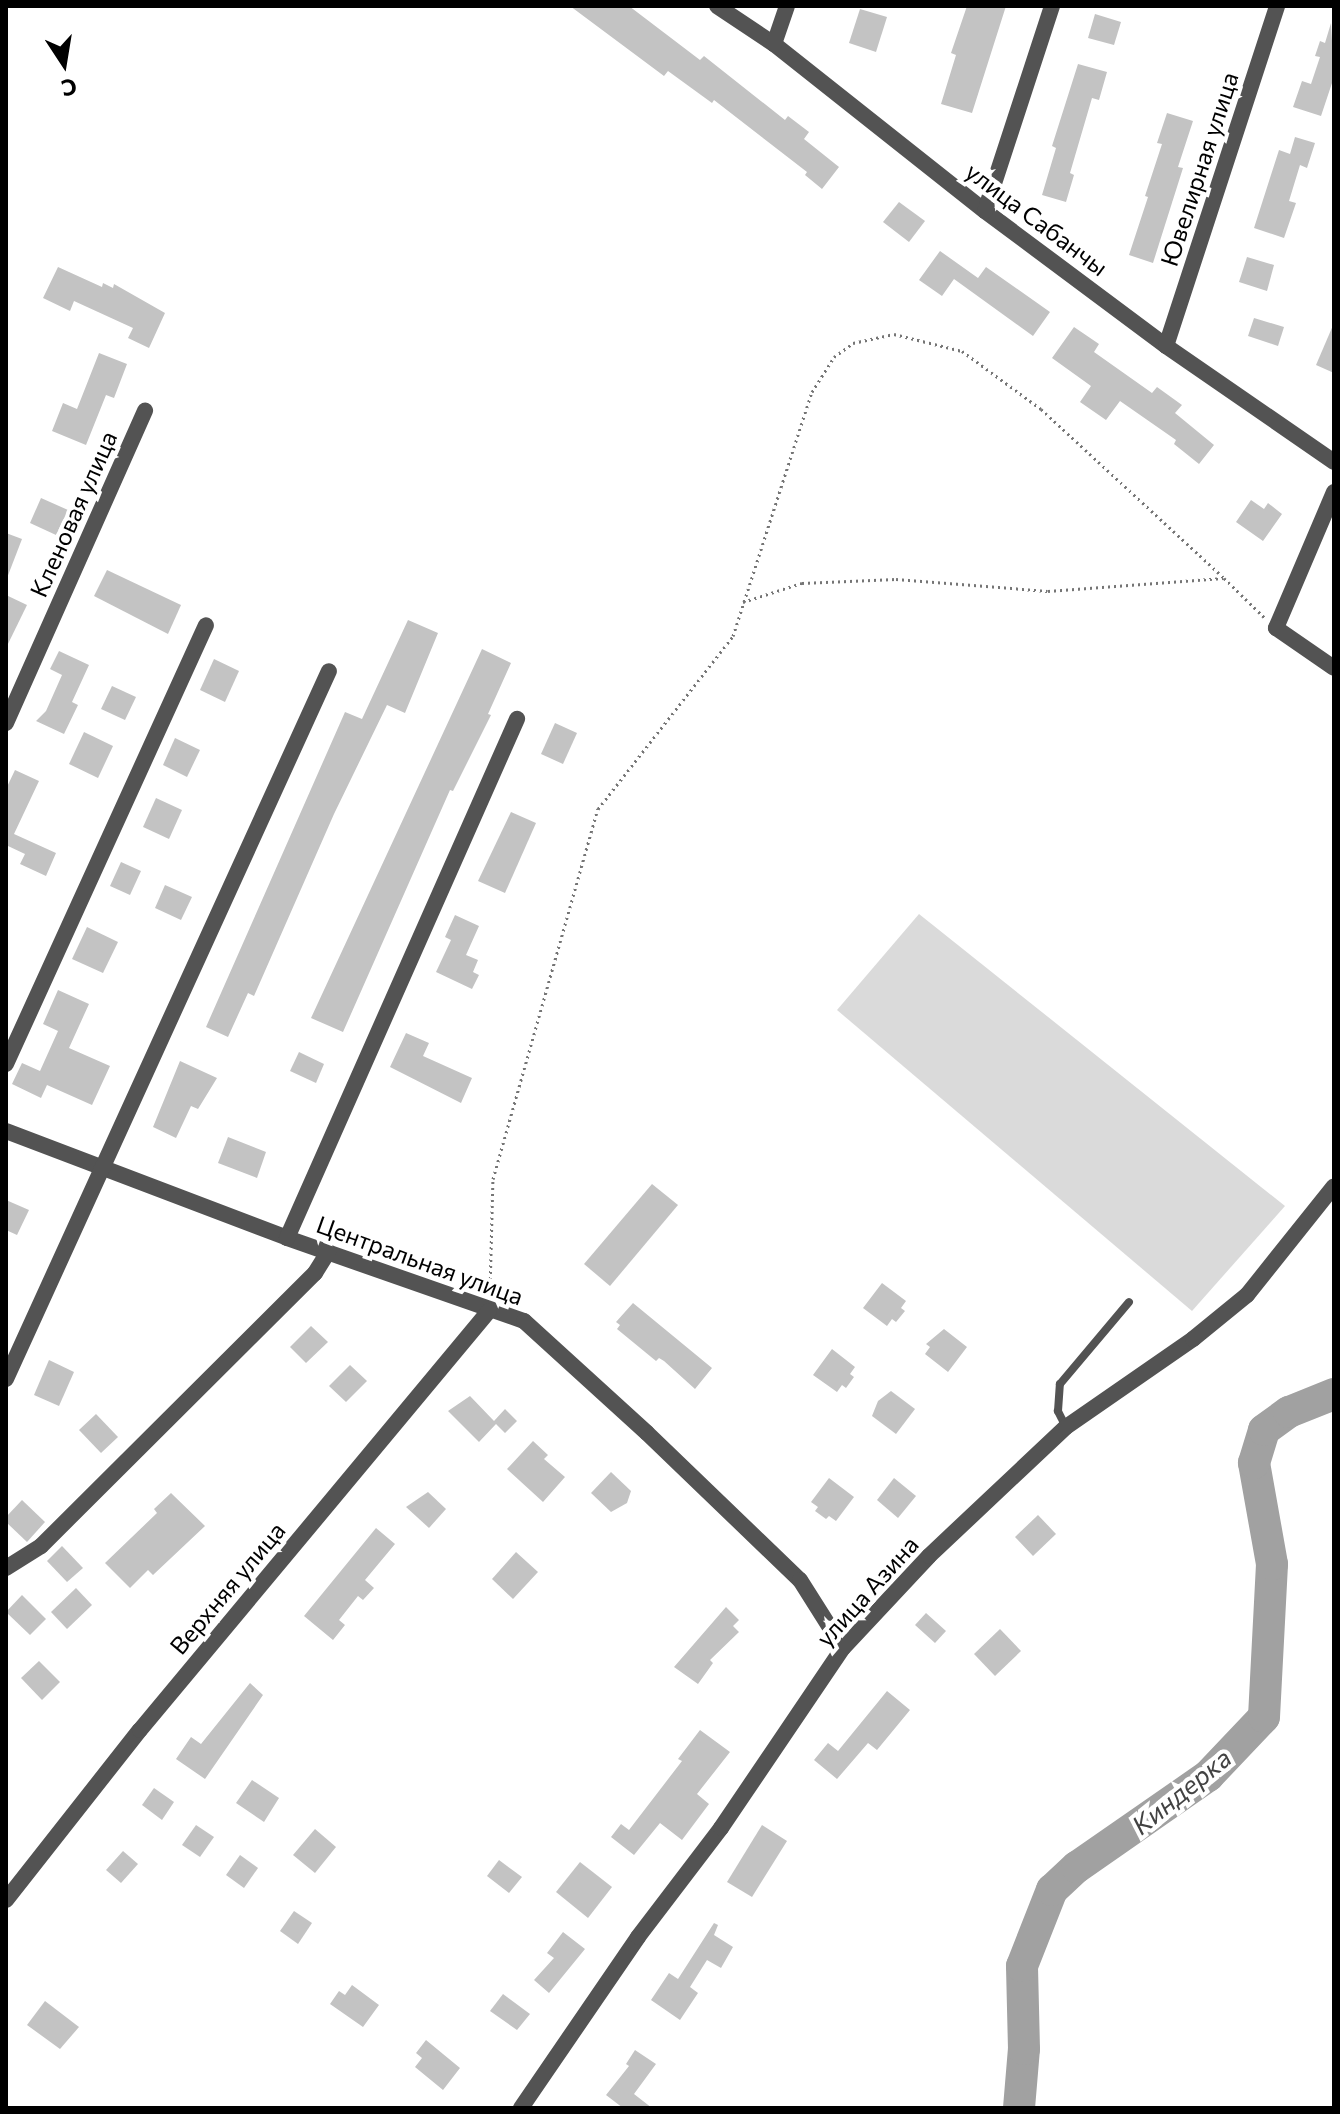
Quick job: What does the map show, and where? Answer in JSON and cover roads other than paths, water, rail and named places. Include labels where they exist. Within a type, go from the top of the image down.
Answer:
[{"type":"street","name":"улица Сабанчы","points":[[717,6],[774,44],[985,211],[1166,346],[1334,462]]},
{"type":"street","points":[[774,44],[787,6]]},
{"type":"street","points":[[985,211],[1052,6]]},
{"type":"street","name":"Ювелирная улица","points":[[1166,346],[1277,6]]},
{"type":"street","name":"Кленовая улица","points":[[6,723],[145,411]]},
{"type":"street","points":[[1334,492],[1276,628],[1334,668]]},
{"type":"street","points":[[6,1064],[206,626]]},
{"type":"street","points":[[6,1379],[329,671]]},
{"type":"street","points":[[287,1238],[517,719]]},
{"type":"street","name":"Центральная улица","points":[[6,1131],[287,1238],[524,1321],[647,1433],[800,1580],[843,1648]]},
{"type":"street","name":"улица Азина","points":[[521,2108],[638,1937],[721,1828],[843,1648],[929,1556],[1066,1427],[1193,1339],[1247,1295],[1334,1186]]},
{"type":"street","points":[[6,1568],[41,1546],[315,1273],[328,1252]]},
{"type":"street","name":"Верхняя улица","points":[[6,1900],[140,1730],[489,1311]]},
{"type":"lane","points":[[1066,1427],[1058,1411],[1060,1384],[1129,1302]]},
{"type":"waterway","name":"Киндерка","points":[[1019,2108],[1024,2049],[1022,1966],[1052,1890],[1077,1867],[1208,1776],[1264,1717],[1272,1564],[1254,1463],[1264,1430],[1289,1412],[1334,1394]]}]
